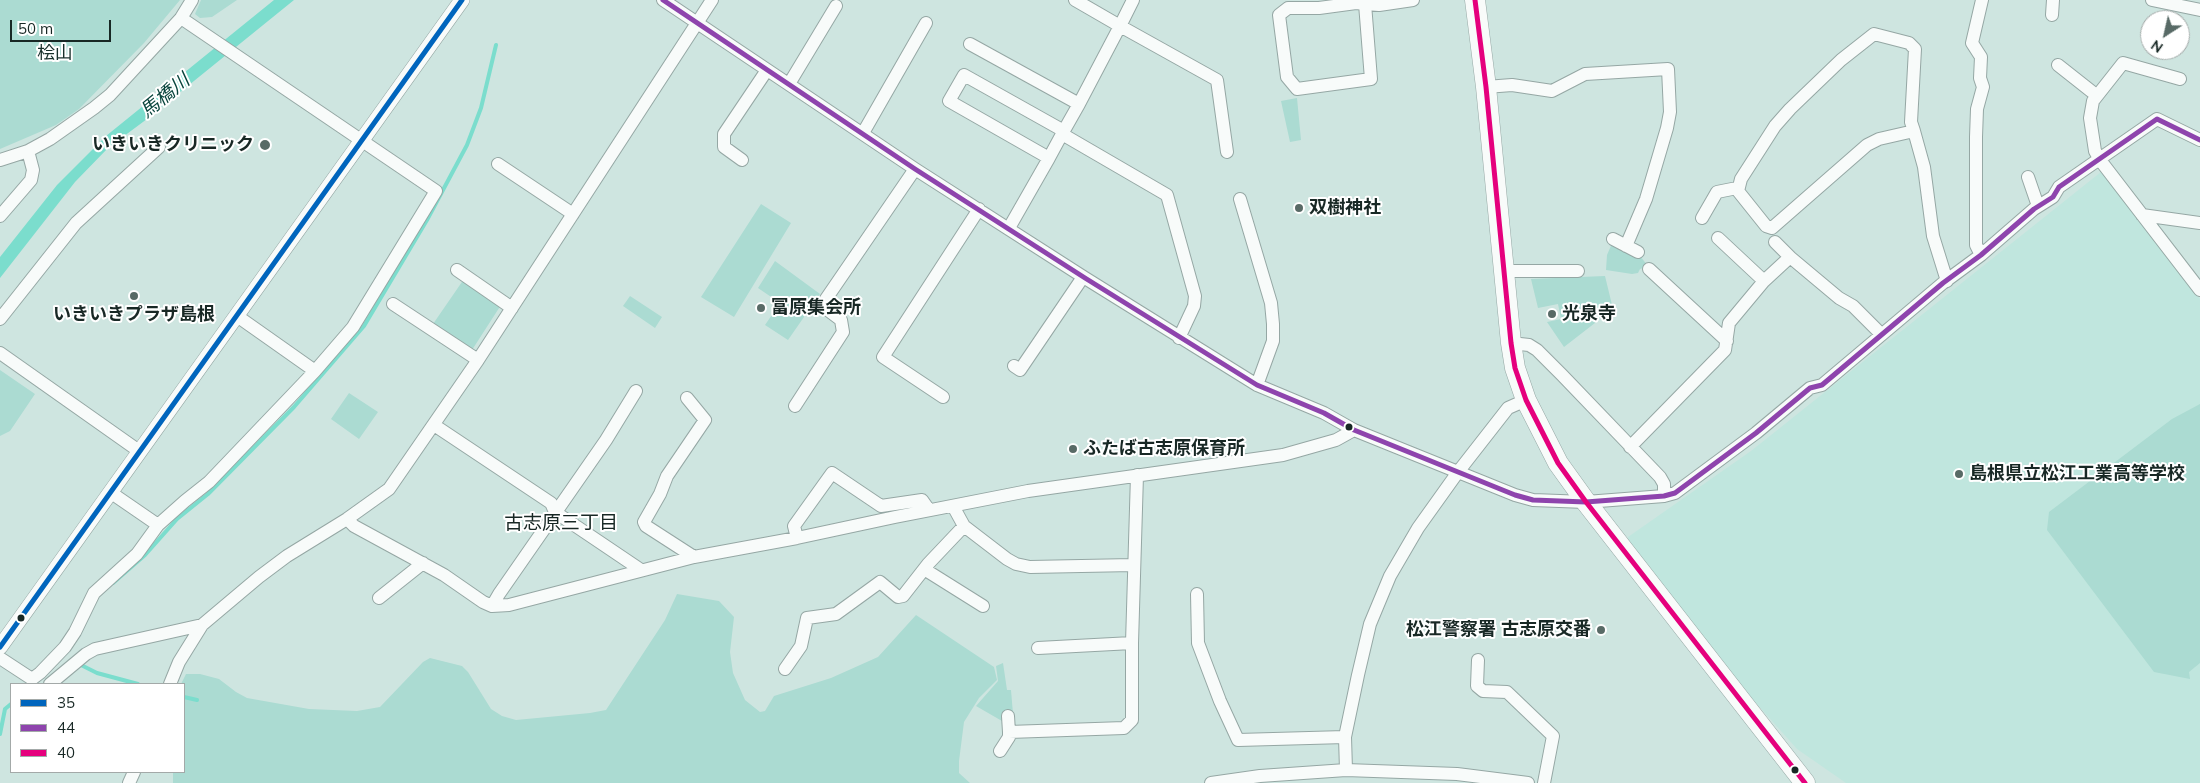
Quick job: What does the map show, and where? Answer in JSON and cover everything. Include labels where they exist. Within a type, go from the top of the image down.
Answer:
[{"type":"highway","points":[[1475,0],[1486,87],[1511,343],[1515,368],[1526,400],[1545,441],[1586,502],[1805,783]]},
{"type":"street","points":[[0,160],[28,151],[73,124],[110,95],[181,18],[192,0]]},
{"type":"street","points":[[0,647],[462,0]]},
{"type":"street","points":[[663,0],[915,169],[979,208],[1082,277],[1257,385],[1324,413],[1354,430],[1533,500],[1586,502],[1664,496],[1675,493],[1756,433],[1810,388],[1822,385],[1881,334],[1981,255],[2038,206],[2053,198],[2059,187],[2157,120],[2200,140]]},
{"type":"street","points":[[170,683],[193,637],[202,625],[259,576],[287,556],[347,519],[389,489],[478,360],[712,0]]},
{"type":"street","points":[[1075,0],[1217,80],[1227,152]]},
{"type":"street","points":[[1009,228],[1063,133],[1132,0]]},
{"type":"street","points":[[1366,4],[1371,79],[1296,89],[1287,77],[1279,15],[1288,8],[1366,4],[1379,5],[1413,0]]},
{"type":"street","points":[[1981,255],[1976,245],[1976,137],[1977,109],[1983,87],[1980,78],[1980,57],[1972,43],[1982,0]]},
{"type":"street","points":[[2052,14],[2053,0]]},
{"type":"street","points":[[2152,0],[2175,2],[2200,10]]},
{"type":"street","points":[[789,84],[836,6]]},
{"type":"street","points":[[0,658],[35,682],[65,647],[75,632],[94,593],[138,554],[158,525],[210,482],[315,371],[353,327],[436,191],[181,18]]},
{"type":"street","points":[[863,134],[926,23]]},
{"type":"street","points":[[1914,131],[1879,139],[1867,145],[1772,228],[1766,226],[1737,188],[1775,126],[1841,60],[1874,34],[1910,43],[1915,50],[1914,84],[1910,113],[1924,167],[1933,236],[1947,281]]},
{"type":"street","points":[[970,44],[1078,104]]},
{"type":"street","points":[[2180,79],[2123,62],[2093,100],[2090,118],[2095,151],[2100,160],[2200,290]]},
{"type":"street","points":[[2058,65],[2096,95]]},
{"type":"street","points":[[1486,87],[1512,85],[1552,92],[1586,74],[1668,69],[1670,112],[1667,128],[1646,199],[1626,246]]},
{"type":"street","points":[[742,160],[724,147],[724,134],[767,70]]},
{"type":"street","points":[[1049,158],[948,101],[964,75],[1167,195],[1194,296],[1194,306],[1179,338]]},
{"type":"street","points":[[0,319],[76,223],[159,147]]},
{"type":"street","points":[[0,216],[31,180],[34,170],[28,151]]},
{"type":"street","points":[[498,164],[573,214]]},
{"type":"street","points":[[794,406],[843,332],[841,320],[829,311],[826,299],[915,169]]},
{"type":"street","points":[[2028,177],[2038,206]]},
{"type":"street","points":[[1702,218],[1717,192],[1737,188]]},
{"type":"street","points":[[1240,199],[1272,303],[1274,324],[1273,341],[1257,385]]},
{"type":"street","points":[[943,397],[883,358],[979,208]]},
{"type":"street","points":[[2142,215],[2200,223]]},
{"type":"street","points":[[1718,238],[1764,281]]},
{"type":"street","points":[[1613,239],[1638,252]]},
{"type":"street","points":[[1775,242],[1839,298],[1853,306],[1881,334]]},
{"type":"street","points":[[1630,447],[1725,350],[1729,323],[1764,281],[1790,257]]},
{"type":"street","points":[[1649,269],[1727,341]]},
{"type":"street","points":[[457,270],[512,308]]},
{"type":"street","points":[[1503,271],[1578,271]]},
{"type":"street","points":[[1014,366],[1020,370],[1082,277]]},
{"type":"street","points":[[393,304],[478,360]]},
{"type":"street","points":[[237,316],[315,371]]},
{"type":"street","points":[[1511,343],[1529,345],[1537,350],[1660,477],[1664,484],[1664,496]]},
{"type":"street","points":[[0,353],[139,451]]},
{"type":"street","points":[[492,606],[606,440],[636,392]]},
{"type":"street","points":[[687,398],[705,420],[667,476],[660,494],[644,522],[646,526],[694,557]]},
{"type":"street","points":[[1346,770],[1345,737],[1364,648],[1379,600],[1400,556],[1458,472],[1508,408],[1526,400]]},
{"type":"street","points":[[434,424],[551,504],[555,512],[641,570]]},
{"type":"street","points":[[347,519],[354,526],[423,563],[483,602],[492,606],[509,605],[694,557],[797,538],[929,510],[1028,491],[1283,456],[1336,440],[1354,430]]},
{"type":"street","points":[[797,538],[794,526],[832,473],[881,506],[922,500],[929,510]]},
{"type":"street","points":[[1009,732],[1124,728],[1132,720],[1133,565],[1137,475]]},
{"type":"street","points":[[110,492],[158,525]]},
{"type":"street","points":[[953,506],[964,526],[1016,564],[1030,567],[1133,565]]},
{"type":"street","points":[[785,669],[800,646],[807,618],[836,614],[880,582],[901,598],[924,569],[964,526]]},
{"type":"street","points":[[379,598],[423,563]]},
{"type":"street","points":[[924,569],[983,606]]},
{"type":"street","points":[[1197,594],[1198,643],[1238,740],[1345,737]]},
{"type":"street","points":[[51,683],[95,649],[202,625]]},
{"type":"street","points":[[1038,648],[1132,642]]},
{"type":"street","points":[[1478,660],[1477,686],[1483,690],[1507,692],[1553,736],[1544,783]]},
{"type":"street","points":[[1000,751],[1009,737],[1008,716]]},
{"type":"street","points":[[1211,783],[1260,776],[1346,770],[1458,774],[1528,783]]},
{"type":"shaded area","name":"島根県立松江工業高等学校","points":[[2101,172],[2200,299],[2200,783],[1846,783],[1797,749],[1748,694],[1628,542],[1628,537],[1751,451]]},
{"type":"green space","name":"桧山","points":[[0,0],[180,0],[144,43],[79,109],[56,125],[0,149]]},
{"type":"green space","points":[[201,0],[237,0],[212,17],[200,18],[195,14]]},
{"type":"green space","points":[[1297,98],[1301,140],[1290,142],[1281,101]]},
{"type":"green space","points":[[761,204],[791,223],[734,317],[701,297]]},
{"type":"green space","points":[[1613,241],[1640,256],[1648,266],[1640,269],[1638,273],[1632,274],[1606,270],[1607,255]]},
{"type":"green space","points":[[775,261],[820,294],[788,340],[765,325],[780,303],[758,288]]},
{"type":"green space","points":[[1605,276],[1613,309],[1564,347],[1547,322],[1561,319],[1558,304],[1538,308],[1531,279]]},
{"type":"green space","points":[[464,279],[501,305],[472,350],[433,324]]},
{"type":"green space","points":[[630,296],[662,317],[655,328],[623,306]]},
{"type":"green space","points":[[0,370],[35,394],[10,431],[0,436]]},
{"type":"green space","points":[[349,393],[378,412],[359,439],[331,419]]},
{"type":"green space","points":[[2200,404],[2200,663],[2189,672],[2190,679],[2154,672],[2047,530],[2049,512],[2172,419]]},
{"type":"green space","points":[[677,594],[719,601],[734,617],[730,652],[733,673],[745,700],[760,712],[765,711],[774,696],[831,678],[878,657],[916,615],[994,667],[997,680],[979,698],[964,722],[959,773],[970,783],[173,783],[173,773],[185,773],[185,683],[182,683],[186,674],[200,674],[219,679],[247,698],[309,709],[357,711],[380,707],[423,662],[430,658],[462,666],[468,672],[491,709],[502,716],[516,720],[590,713],[606,710],[665,620]]},
{"type":"green space","points":[[1003,663],[1007,690],[1011,690],[1013,714],[1002,715],[1002,721],[976,706],[998,681],[996,666]]},
{"type":"water","name":"馬橋川","points":[[274,0],[294,0],[147,119],[108,148],[75,182],[0,278],[0,257],[57,185],[106,136]]},
{"type":"waterway","points":[[113,583],[145,555],[177,519],[208,494],[294,407],[364,326],[427,220],[467,145],[481,108],[496,45]]},
{"type":"waterway","points":[[79,664],[97,673],[134,683]]},
{"type":"waterway","points":[[185,697],[197,700]]},
{"type":"waterway","points":[[0,734],[5,709],[10,705]]},
{"type":"transit line","name":"35","points":[[0,647],[462,0]]},
{"type":"transit line","name":"44","points":[[663,0],[915,169],[1257,385],[1324,413],[1354,430],[1515,495],[1533,500],[1586,502],[1664,496],[1675,493],[1756,433],[1810,388],[1822,385],[1943,283],[1981,255],[2034,209],[2053,197],[2059,187],[2157,119],[2200,140]]},
{"type":"transit line","name":"40","points":[[1475,0],[1486,87],[1511,343],[1515,368],[1526,400],[1558,463],[1586,502],[1805,783]]},
{"type":"place","name":"いきいきクリニック","points":[[265,145]]},
{"type":"place","name":"双樹神社","points":[[1299,208]]},
{"type":"place","name":"いきいきプラザ島根","points":[[134,296]]},
{"type":"place","name":"冨原集会所","points":[[761,308]]},
{"type":"place","name":"光泉寺","points":[[1552,314]]},
{"type":"place","name":"ふたば古志原保育所","points":[[1073,449]]},
{"type":"place","name":"島根県立松江工業高等学校","points":[[1959,474]]},
{"type":"place","name":"松江警察署 古志原交番","points":[[1601,630]]},
{"type":"district","name":"古志原三丁目","points":[[561,523]]}]
